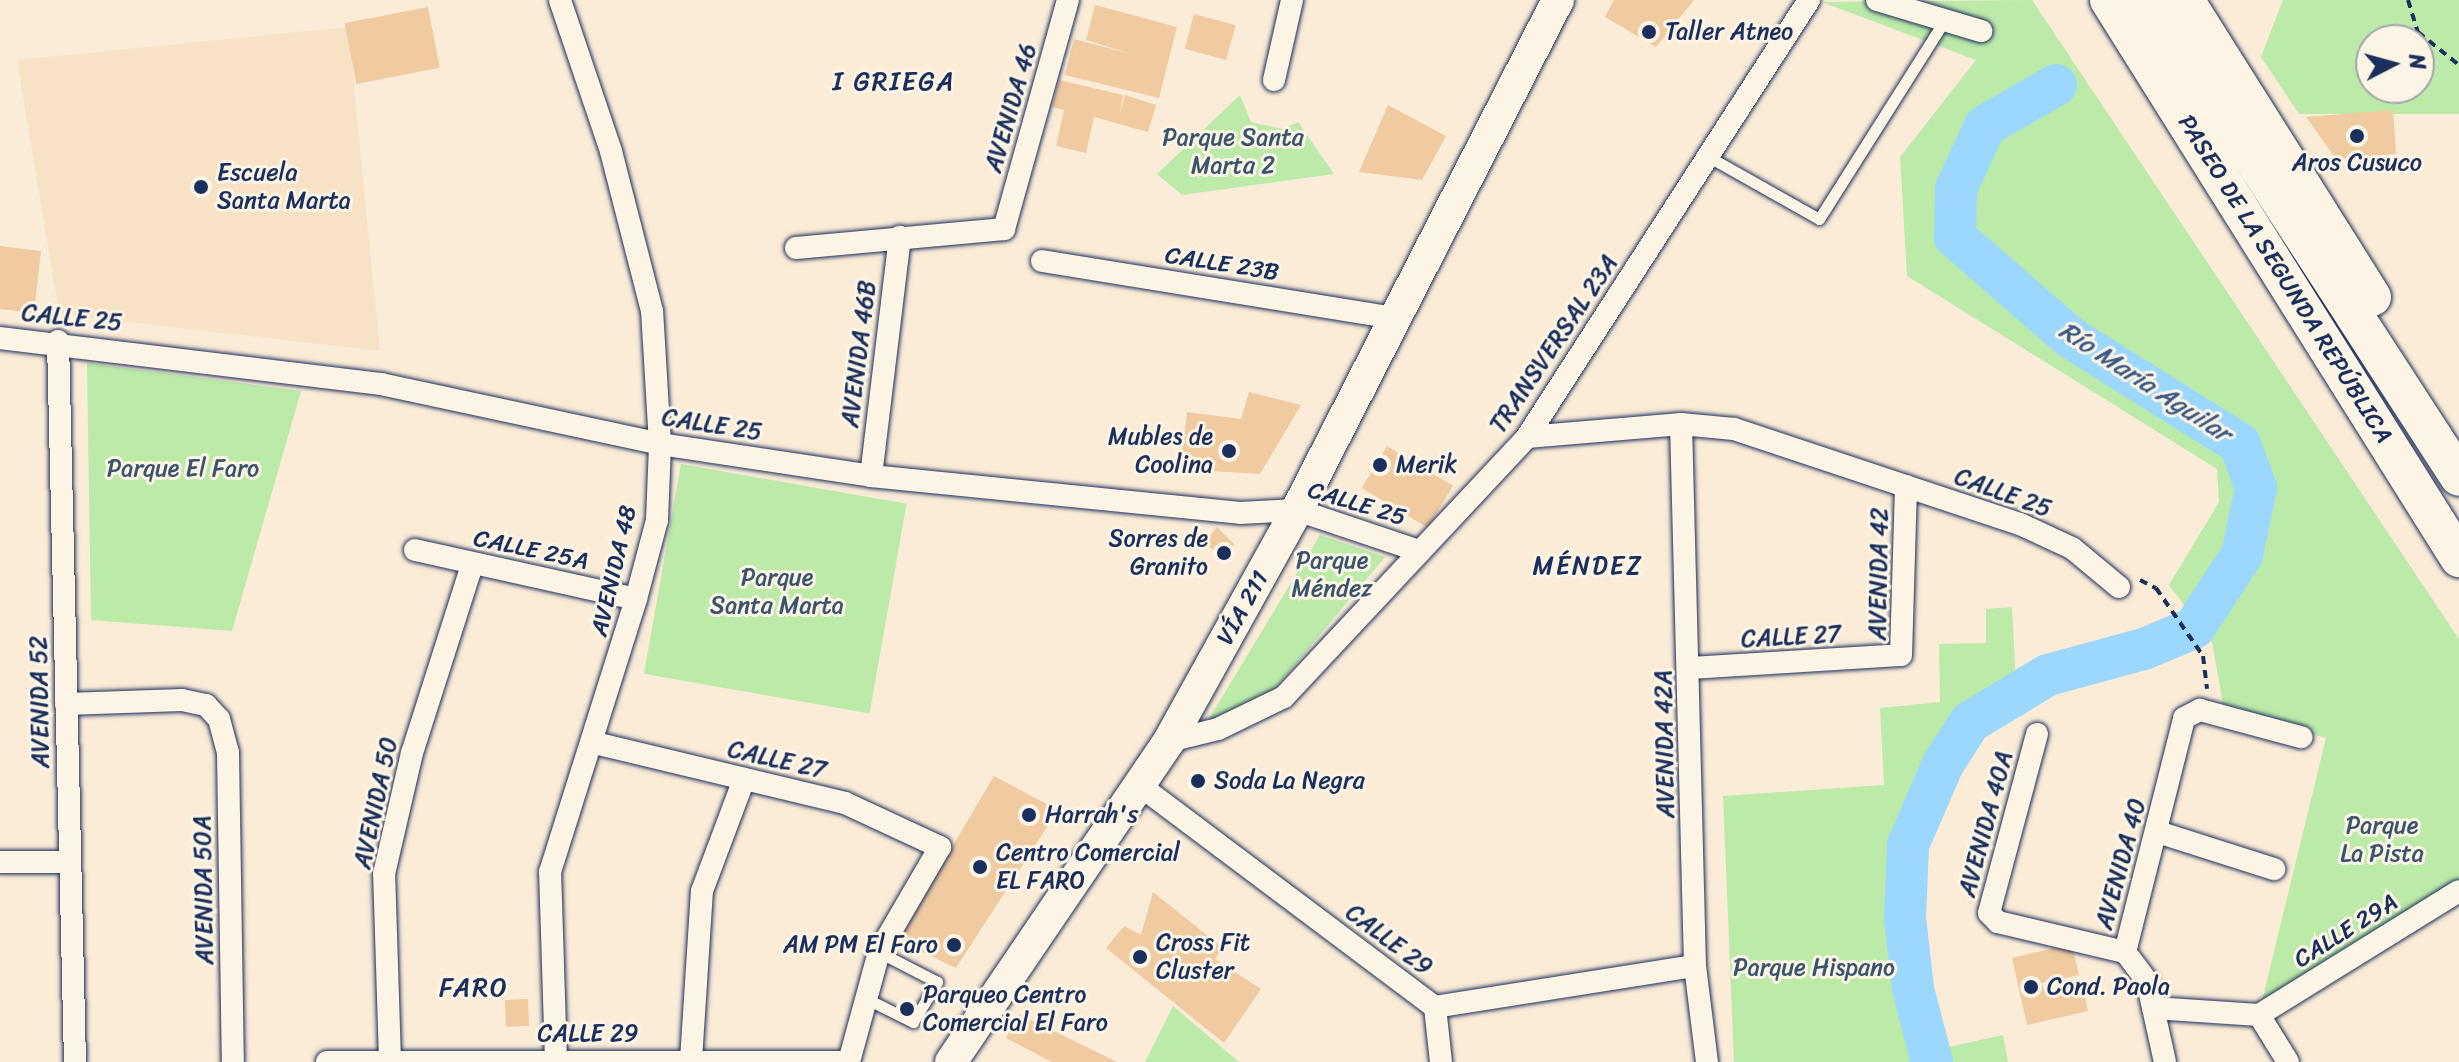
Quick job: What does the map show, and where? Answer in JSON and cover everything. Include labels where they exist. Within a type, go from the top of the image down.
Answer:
[{"type":"highway","name":"PASEO DE LA SEGUNDA REPÚBLICA","points":[[2109,0],[2263,208],[2377,352],[2459,477]]},
{"type":"highway","name":"PASEO DE LA SEGUNDA REPÚBLICA","points":[[2150,0],[2459,558]]},
{"type":"highway","points":[[2185,0],[2459,435]]},
{"type":"main road","name":"VÍA 211","points":[[951,1062],[1169,741],[1297,510],[1558,0]]},
{"type":"street","name":"AVENIDA 48","points":[[556,1061],[550,872],[595,743],[657,520],[660,444],[652,311],[611,151],[560,0]]},
{"type":"street","name":"AVENIDA 46","points":[[900,237],[1004,229],[1068,0]]},
{"type":"street","points":[[1274,80],[1292,0]]},
{"type":"street","name":"TRANSVERSAL 23A","points":[[1169,741],[1218,729],[1284,697],[1416,550],[1527,437],[1809,0]]},
{"type":"street","points":[[1877,0],[1981,31]]},
{"type":"street","points":[[796,248],[900,237]]},
{"type":"street","name":"AVENIDA 46B","points":[[871,476],[900,237]]},
{"type":"street","name":"CALLE 23B","points":[[1042,261],[1393,318]]},
{"type":"street","name":"CALLE 25","points":[[0,338],[58,341],[381,384],[660,444],[871,476],[1240,513],[1297,510],[1416,550]]},
{"type":"street","name":"AVENIDA 52","points":[[58,341],[75,1062]]},
{"type":"street","name":"CALLE 25","points":[[1527,437],[1681,424],[1734,429],[1906,486],[2072,548],[2119,587]]},
{"type":"street","name":"AVENIDA 42A","points":[[1681,424],[1695,966],[1707,1062]]},
{"type":"street","name":"AVENIDA 42","points":[[1894,658],[1906,648],[1906,486]]},
{"type":"street","name":"CALLE 25A","points":[[415,550],[636,599]]},
{"type":"street","name":"AVENIDA 50","points":[[390,1061],[384,874],[412,753],[472,565]]},
{"type":"street","name":"CALLE 27","points":[[1689,668],[1894,658]]},
{"type":"street","name":"AVENIDA 50A","points":[[66,704],[182,700],[206,705],[219,719],[228,753],[233,1062]]},
{"type":"street","points":[[2192,714],[2301,737]]},
{"type":"street","name":"AVENIDA 40","points":[[2165,1062],[2140,964],[2125,952],[2192,714]]},
{"type":"street","name":"AVENIDA 40A","points":[[2037,734],[1990,906],[1998,922],[2125,952]]},
{"type":"street","name":"CALLE 27","points":[[595,743],[845,803],[940,847],[879,952]]},
{"type":"street","points":[[691,1060],[702,891],[744,779]]},
{"type":"street","name":"CALLE 29","points":[[1139,785],[1435,1007],[1695,966]]},
{"type":"street","points":[[2158,832],[2274,869]]},
{"type":"street","points":[[0,862],[68,862]]},
{"type":"street","name":"CALLE 29A","points":[[2259,1015],[2459,891]]},
{"type":"street","points":[[849,1062],[864,997],[879,952]]},
{"type":"street","points":[[1435,1007],[1441,1062]]},
{"type":"street","points":[[2153,1008],[2259,1015],[2288,1062]]},
{"type":"street","name":"CALLE 29","points":[[327,1062],[849,1062]]},
{"type":"lane","points":[[1709,157],[1819,219],[1945,20]]},
{"type":"lane","points":[[864,997],[913,1022],[937,982],[879,952]]},
{"type":"path","points":[[2408,0],[2418,32],[2459,65]]},
{"type":"path","points":[[2119,587],[2142,580],[2183,623],[2203,656],[2209,682],[2192,714]]},
{"type":"shaded area","name":"Escuela Santa Marta","points":[[348,27],[380,351],[59,314],[17,60]]},
{"type":"green space","name":"Parque La Pista","points":[[2032,0],[2459,639],[2459,883],[2261,1005],[2326,738],[2224,709],[2212,642],[2169,585],[2219,502],[2217,469],[1907,276],[1900,157],[1976,60],[1822,2]]},
{"type":"green space","points":[[2283,0],[2459,0],[2459,114],[2299,114],[2261,57]]},
{"type":"green space","name":"Parque Santa Marta 2","points":[[1240,95],[1251,122],[1282,129],[1298,122],[1334,174],[1182,195],[1157,174]]},
{"type":"green space","name":"Parque El Faro","points":[[87,363],[301,391],[232,631],[91,620]]},
{"type":"green space","name":"Parque Santa Marta","points":[[681,464],[907,504],[870,714],[644,674]]},
{"type":"green space","name":"Parque Méndez","points":[[1320,535],[1385,557],[1273,691],[1207,722]]},
{"type":"green space","name":"Parque Hispano","points":[[2012,607],[2016,686],[1965,718],[1938,760],[1901,840],[1896,909],[1920,1062],[1734,1062],[1723,796],[1884,785],[1880,708],[1940,702],[1939,644],[1986,643],[1986,609]]},
{"type":"green space","points":[[1173,1006],[1239,1062],[1145,1062]]},
{"type":"green space","points":[[2003,1035],[2008,1062],[1943,1062],[1940,1049]]},
{"type":"building","name":"Taller Atneo","points":[[1614,0],[1694,0],[1656,47],[1605,17]]},
{"type":"building","points":[[1095,5],[1177,27],[1159,98],[1065,75],[1074,39],[1131,54],[1086,40]]},
{"type":"building","points":[[428,7],[440,68],[356,84],[345,23]]},
{"type":"building","points":[[1194,14],[1236,25],[1226,60],[1185,49]]},
{"type":"building","points":[[1059,80],[1123,95],[1120,112],[1125,95],[1156,105],[1148,132],[1094,117],[1086,153],[1056,146],[1064,110],[1052,107]]},
{"type":"building","points":[[1388,105],[1446,136],[1422,180],[1359,172]]},
{"type":"building","name":"Aros Cusuco","points":[[2393,110],[2396,154],[2336,159],[2306,117]]},
{"type":"building","points":[[0,246],[41,251],[34,313],[0,309]]},
{"type":"building","name":"Mubles de Coolina","points":[[1249,392],[1301,405],[1260,474],[1180,469],[1187,412],[1241,419]]},
{"type":"building","points":[[1387,446],[1453,486],[1428,528],[1362,488]]},
{"type":"building","name":"Sorres de Granito","points":[[1217,527],[1234,544],[1227,562],[1204,542]]},
{"type":"building","name":"Centro Comercial EL FARO","points":[[994,776],[1058,810],[956,968],[897,940]]},
{"type":"building","points":[[1153,892],[1223,948],[1215,959],[1261,989],[1224,1043],[1106,948],[1124,926],[1141,935]]},
{"type":"building","name":"Cond. Paola","points":[[2072,944],[2079,975],[2042,983],[2044,990],[2082,982],[2088,1011],[2027,1025],[2012,958]]},
{"type":"building","points":[[528,999],[529,1026],[506,1027],[505,1000]]},
{"type":"building","points":[[1019,1014],[1117,1062],[1052,1062],[1006,1038]]},
{"type":"waterway","name":"Río María Aguilar","points":[[1932,1062],[1913,989],[1905,918],[1908,845],[1943,764],[1970,722],[2048,675],[2144,649],[2194,628],[2242,555],[2256,488],[2240,444],[2071,338],[1955,237],[1956,189],[1985,126],[2056,85]]},
{"type":"place","name":"Taller Atneo","points":[[1649,32]]},
{"type":"place","name":"Aros Cusuco","points":[[2357,136]]},
{"type":"place","name":"Escuela Santa Marta","points":[[201,187]]},
{"type":"place","name":"Mubles de Coolina","points":[[1229,451]]},
{"type":"place","name":"Merik","points":[[1380,465]]},
{"type":"place","name":"Sorres de Granito","points":[[1224,553]]},
{"type":"place","name":"Soda La Negra","points":[[1198,781]]},
{"type":"place","name":"Harrah's","points":[[1029,815]]},
{"type":"place","name":"Centro Comercial EL FARO","points":[[980,867]]},
{"type":"place","name":"AM PM El Faro","points":[[954,945]]},
{"type":"place","name":"Cross Fit Cluster","points":[[1140,957]]},
{"type":"place","name":"Cond. Paola","points":[[2031,987]]},
{"type":"place","name":"Parqueo Centro Comercial El Faro","points":[[907,1009]]},
{"type":"district","name":"I GRIEGA","points":[[894,82]]},
{"type":"district","name":"MÉNDEZ","points":[[1588,566]]},
{"type":"district","name":"FARO","points":[[474,988]]}]
